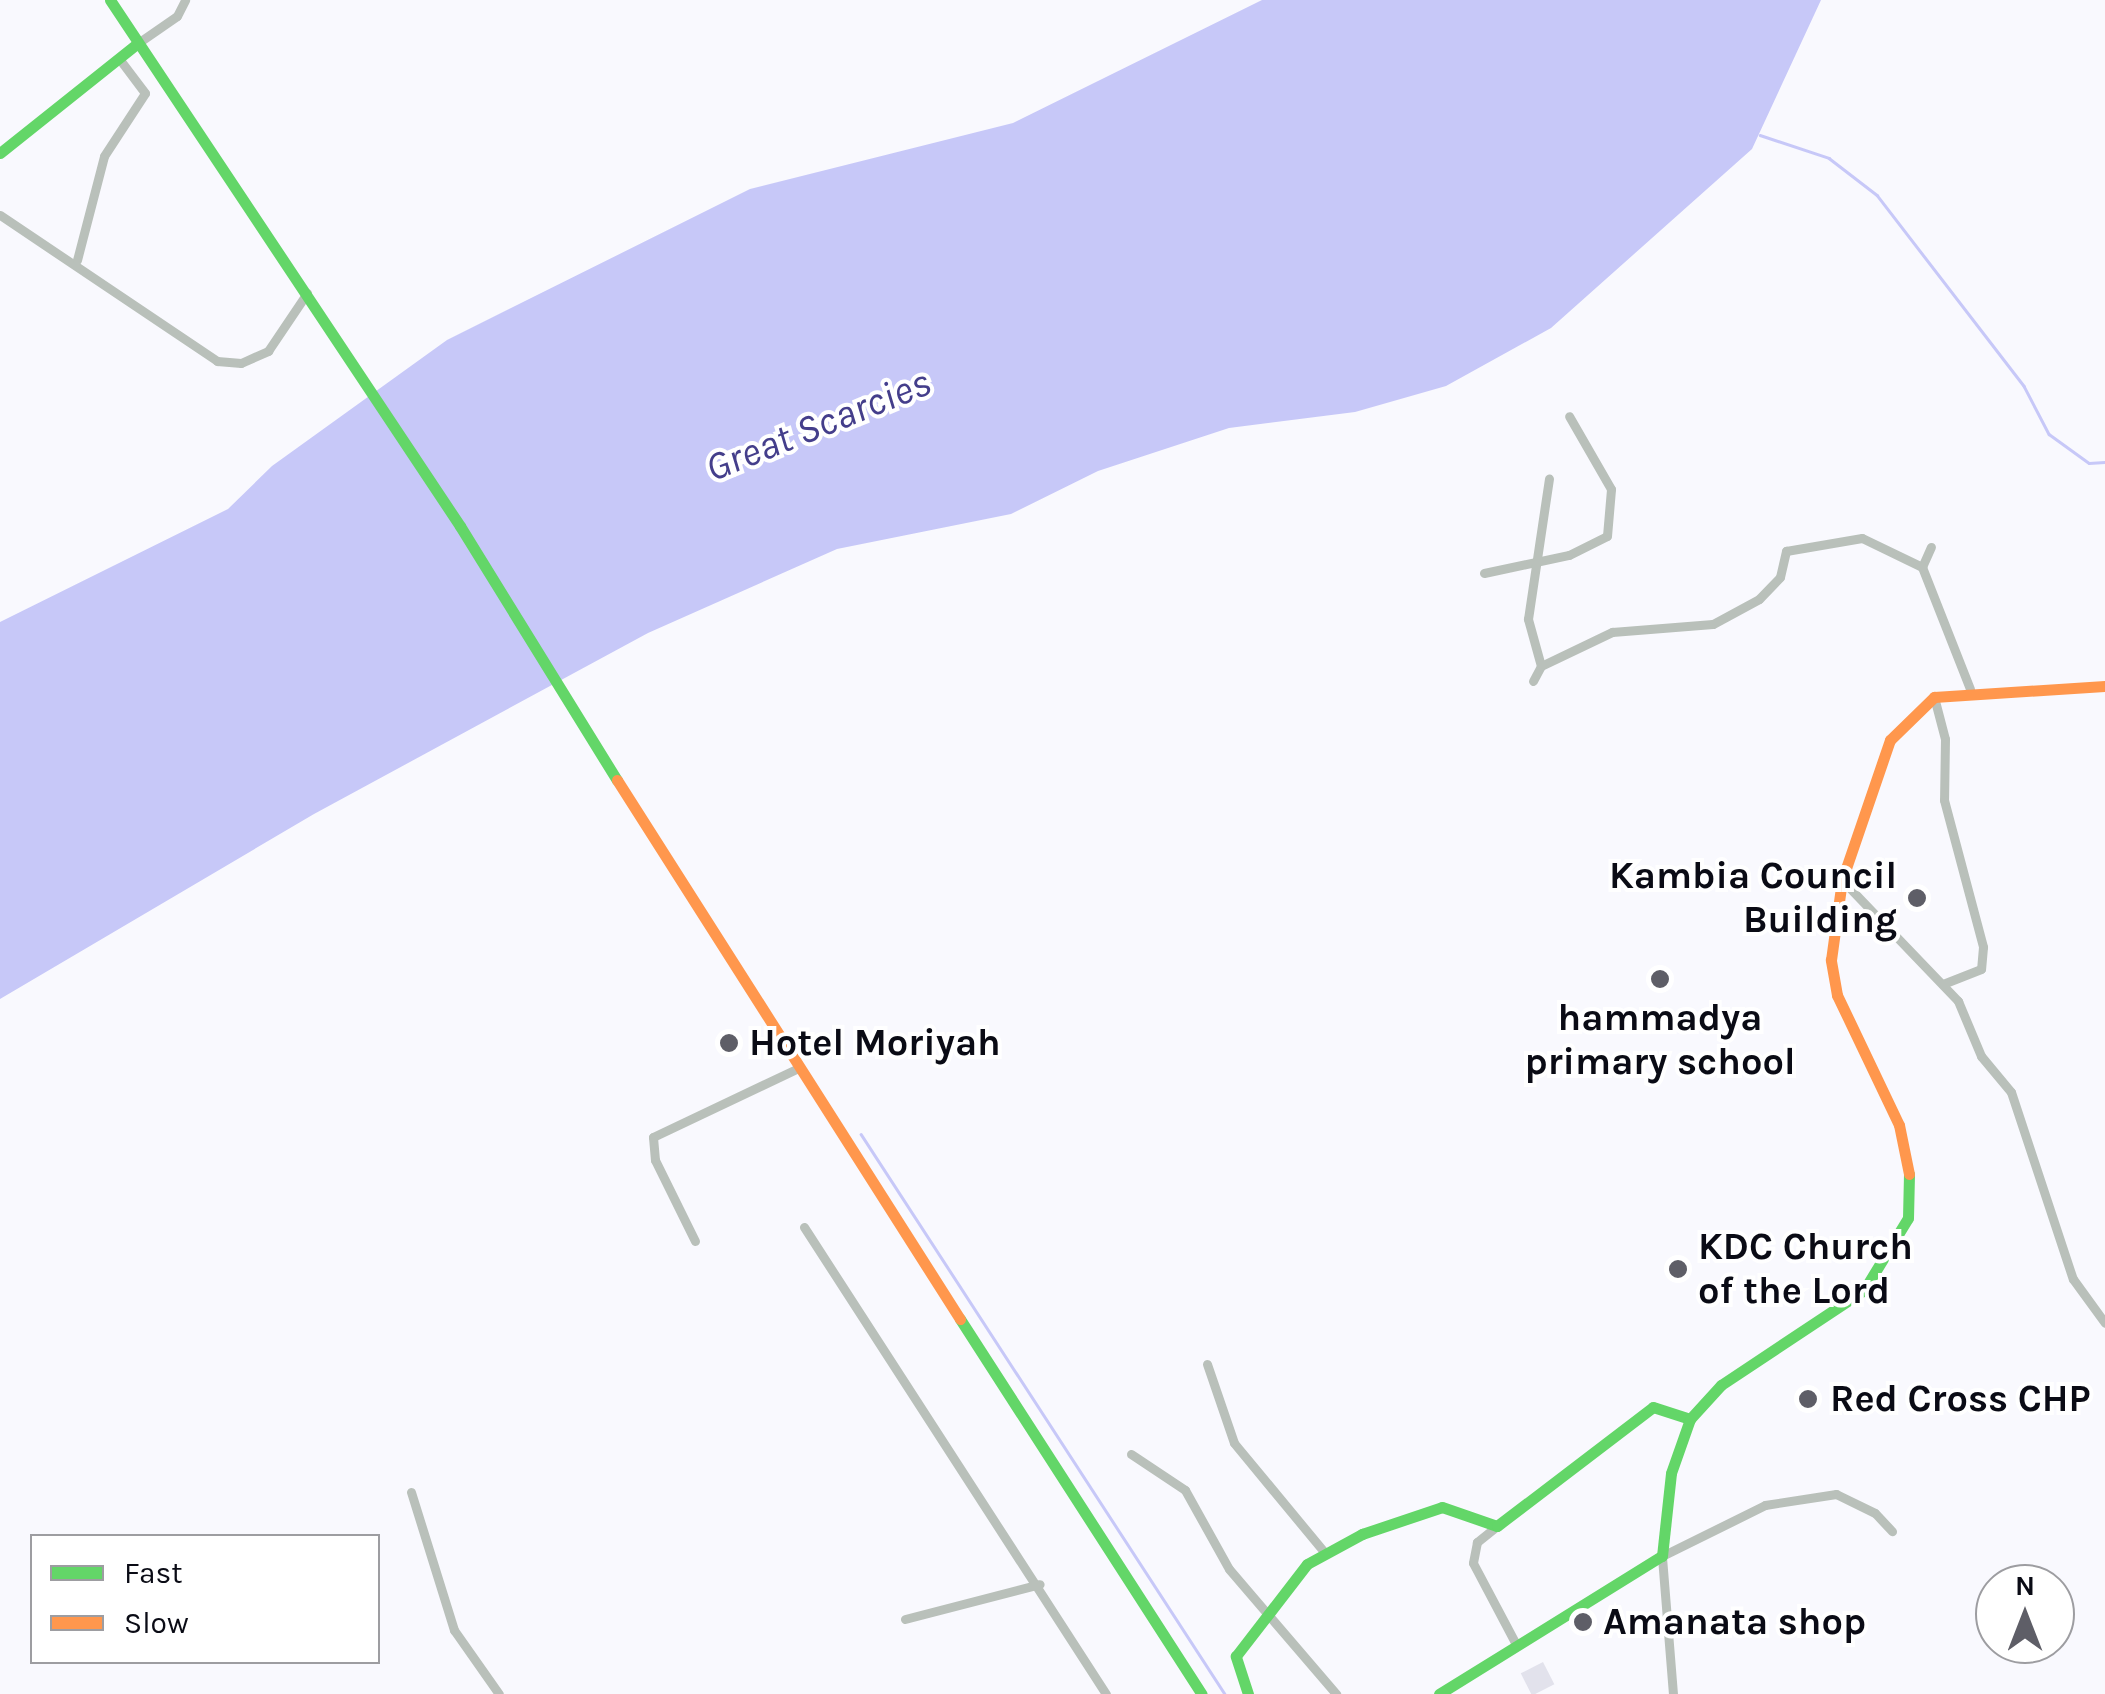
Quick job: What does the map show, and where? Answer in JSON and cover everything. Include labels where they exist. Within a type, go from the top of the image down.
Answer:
[{"type":"main road","points":[[110,0],[308,291],[798,1068],[1202,1694]]},
{"type":"main road","points":[[0,154],[122,62],[138,43]]},
{"type":"main road","points":[[1439,1694],[1662,1556],[1671,1473],[1690,1419],[1721,1385],[1864,1290],[1914,1197],[1899,1125],[1837,995],[1831,960],[1842,880],[1890,740],[1934,698],[1970,689],[2105,686]]},
{"type":"main road","points":[[1248,1694],[1236,1656],[1270,1610],[1325,1553],[1442,1507],[1497,1526],[1652,1407],[1690,1419]]},
{"type":"street","points":[[138,43],[178,16],[184,0]]},
{"type":"street","points":[[77,260],[92,187],[145,93],[122,62]]},
{"type":"street","points":[[0,215],[77,260],[217,361],[241,363],[268,351],[308,291]]},
{"type":"street","points":[[1484,573],[1590,547],[1612,524],[1611,489],[1569,416]]},
{"type":"street","points":[[1542,666],[1528,620],[1542,558],[1549,479]]},
{"type":"street","points":[[1533,681],[1542,666],[1612,632],[1713,624],[1759,599],[1780,577],[1786,551],[1862,538],[1922,567],[1970,689]]},
{"type":"street","points":[[1922,567],[1932,547]]},
{"type":"street","points":[[1934,698],[1945,739],[1944,800],[1984,948],[1981,969],[1943,984]]},
{"type":"street","points":[[1842,880],[1943,984],[1981,1056],[2011,1092],[2073,1279],[2105,1322]]},
{"type":"street","points":[[694,1241],[655,1160],[653,1137],[798,1068]]},
{"type":"street","points":[[804,1227],[1040,1584],[1106,1694]]},
{"type":"street","points":[[1207,1364],[1234,1442],[1325,1553]]},
{"type":"street","points":[[1130,1454],[1186,1490],[1229,1570],[1270,1610],[1336,1694]]},
{"type":"street","points":[[412,1492],[454,1630],[498,1694]]},
{"type":"street","points":[[1673,1694],[1662,1556],[1765,1505],[1804,1505],[1836,1494],[1876,1513],[1892,1531]]},
{"type":"street","points":[[1497,1526],[1476,1542],[1473,1563],[1517,1646]]},
{"type":"street","points":[[905,1618],[1040,1584]]},
{"type":"water","name":"Great Scarcies","points":[[1262,0],[1821,0],[1752,149],[1551,328],[1446,386],[1355,412],[1229,428],[1098,471],[1011,514],[837,549],[648,633],[314,814],[0,999],[0,622],[228,509],[272,466],[447,340],[750,189],[1013,123]]},
{"type":"building","points":[[1543,1662],[1554,1684],[1531,1694],[1521,1673]]},
{"type":"waterway","points":[[1760,135],[1829,158],[1877,195],[2024,386],[2049,434],[2089,463],[2105,462]]},
{"type":"waterway","points":[[861,1134],[1225,1694]]},
{"type":"traffic: fast","points":[[110,0],[460,526],[617,780]]},
{"type":"traffic: fast","points":[[0,153],[138,43]]},
{"type":"traffic: fast","points":[[1439,1694],[1662,1556],[1671,1473],[1690,1419],[1721,1385],[1864,1290],[1908,1218],[1909,1174]]},
{"type":"traffic: fast","points":[[960,1319],[1202,1694]]},
{"type":"traffic: fast","points":[[1248,1694],[1236,1656],[1307,1564],[1362,1534],[1442,1507],[1497,1526],[1653,1407],[1690,1419]]},
{"type":"traffic: slow","points":[[1909,1174],[1899,1125],[1837,995],[1831,960],[1842,880],[1890,740],[1934,697],[2105,686]]},
{"type":"traffic: slow","points":[[617,780],[960,1319]]},
{"type":"place","name":"Kambia Council Building","points":[[1917,898]]},
{"type":"place","name":"hammadya primary school","points":[[1660,979]]},
{"type":"place","name":"Hotel Moriyah","points":[[729,1043]]},
{"type":"place","name":"KDC Church of the Lord","points":[[1678,1269]]},
{"type":"place","name":"Red Cross CHP","points":[[1808,1399]]},
{"type":"place","name":"Amanata shop","points":[[1583,1622]]}]
